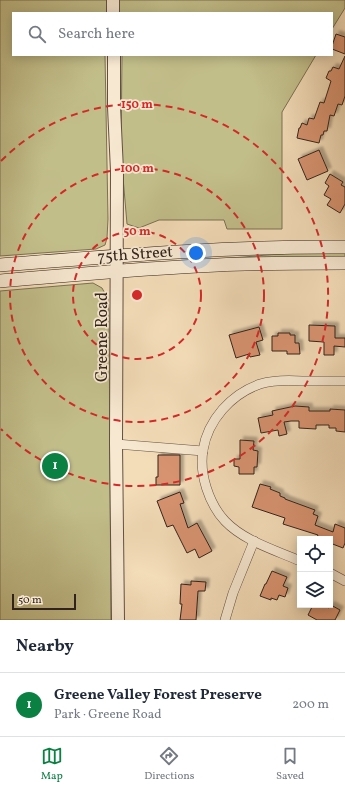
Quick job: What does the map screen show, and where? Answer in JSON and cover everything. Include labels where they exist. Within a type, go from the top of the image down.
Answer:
[{"type":"main road","name":"75th Street","points":[[0,265],[192,251],[260,248],[345,247]]},
{"type":"main road","name":"75th Street","points":[[0,281],[117,271],[225,265],[345,263]]},
{"type":"street","points":[[113,0],[113,12]]},
{"type":"street","name":"Greene Road","points":[[114,56],[114,107],[117,171],[116,444],[118,620]]},
{"type":"street","points":[[297,559],[254,541],[234,529],[225,520],[210,498],[206,486],[203,473],[203,451],[211,427],[218,415],[231,401],[259,384],[281,380],[345,381]]},
{"type":"street","points":[[116,444],[203,451]]},
{"type":"street","points":[[225,620],[233,593],[254,541]]},
{"type":"street","points":[[333,575],[345,581]]},
{"type":"shaded area","points":[[0,0],[345,0],[345,8],[333,27],[333,12],[12,12],[12,56],[105,56],[108,219],[105,245],[96,249],[0,256]]},
{"type":"shaded area","points":[[122,56],[315,56],[282,112],[282,229],[227,229],[224,220],[159,220],[139,228],[127,224],[121,154]]},
{"type":"shaded area","points":[[291,253],[345,253],[345,258],[220,259]]},
{"type":"shaded area","points":[[93,283],[102,288],[108,299],[109,312],[111,620],[0,620],[0,291]]},
{"type":"building","points":[[336,34],[345,37],[345,54],[333,49],[333,43]]},
{"type":"building","points":[[345,56],[345,96],[342,105],[338,104],[334,116],[330,115],[327,131],[324,131],[323,135],[321,135],[319,143],[297,138],[299,128],[302,123],[307,125],[309,118],[314,119],[320,102],[324,103],[331,81],[326,78],[329,71],[331,71],[333,67],[339,69]]},
{"type":"building","points":[[319,150],[328,171],[307,180],[298,159]]},
{"type":"building","points":[[330,174],[343,182],[341,185],[345,187],[345,204],[340,213],[327,205],[331,199],[324,195],[329,186],[325,183]]},
{"type":"building","points":[[309,325],[335,326],[335,338],[345,338],[345,347],[334,346],[334,355],[324,355],[324,342],[309,341]]},
{"type":"building","points":[[259,327],[263,340],[256,342],[260,355],[250,357],[249,354],[236,358],[229,335]]},
{"type":"building","points":[[278,333],[290,333],[290,335],[295,335],[295,343],[299,343],[300,354],[287,354],[287,351],[272,351],[272,336],[278,336]]},
{"type":"building","points":[[295,406],[309,407],[309,411],[330,411],[330,409],[345,410],[345,432],[336,431],[336,428],[329,428],[329,425],[316,425],[316,429],[299,428],[299,421],[291,421],[284,422],[287,434],[279,436],[278,430],[261,433],[258,418],[273,415],[272,411]]},
{"type":"building","points":[[240,440],[254,441],[253,450],[258,451],[257,467],[254,467],[254,474],[239,474],[239,467],[234,466],[234,459],[240,459]]},
{"type":"building","points":[[158,455],[180,455],[180,485],[156,485],[156,477],[158,477]]},
{"type":"building","points":[[260,484],[271,487],[270,489],[280,493],[280,496],[285,499],[315,510],[313,514],[318,516],[315,525],[333,532],[335,524],[345,528],[345,543],[343,548],[333,544],[333,536],[318,536],[283,524],[285,518],[252,507]]},
{"type":"building","points":[[180,492],[184,503],[180,504],[188,528],[197,523],[212,551],[199,558],[195,549],[187,553],[173,525],[167,527],[157,501]]},
{"type":"building","points":[[272,571],[287,577],[283,586],[288,588],[285,597],[279,595],[277,600],[271,598],[271,600],[260,596]]},
{"type":"building","points":[[191,581],[206,582],[205,591],[198,591],[196,620],[180,620],[182,604],[180,604],[181,584],[191,585]]},
{"type":"building","points":[[333,606],[340,610],[335,620],[317,620],[308,615],[312,608],[333,608]]},
{"type":"place","name":"Greene Valley Forest Preserve","points":[[55,466]]}]
